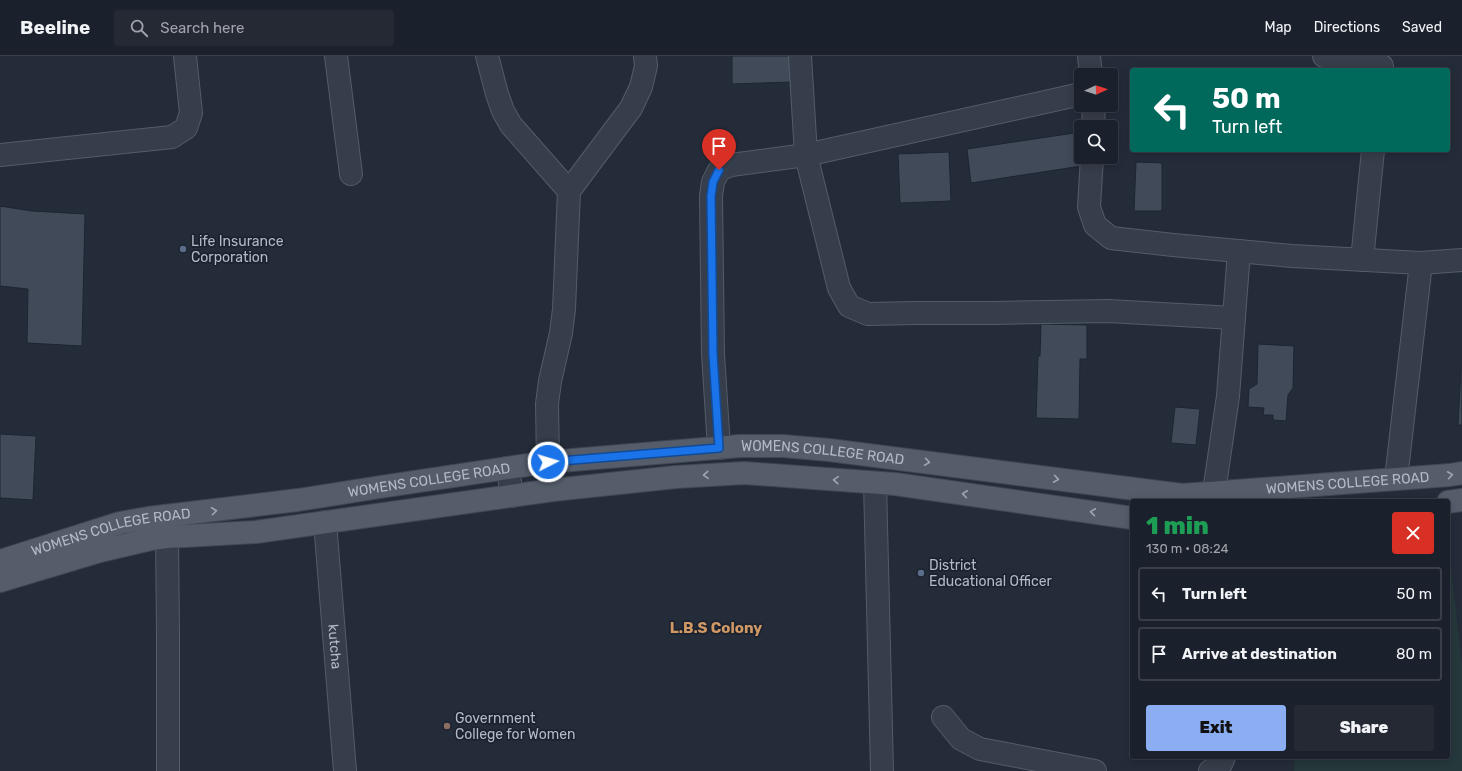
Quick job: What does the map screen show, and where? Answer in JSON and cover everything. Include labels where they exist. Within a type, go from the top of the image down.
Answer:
[{"type":"main road","name":"WOMENS COLLEGE ROAD","points":[[0,561],[120,523],[148,518],[298,500],[548,462],[740,446],[783,446],[829,450],[1182,495],[1214,492],[1249,495],[1462,473]]},
{"type":"main road","name":"WOMENS COLLEGE ROAD","points":[[0,581],[114,547],[167,537],[256,532],[553,490],[676,477],[744,473],[895,484],[1130,518]]},
{"type":"main road","points":[[1450,502],[1462,500]]},
{"type":"street","points":[[0,155],[172,137],[186,128],[191,113],[185,56]]},
{"type":"street","points":[[336,56],[351,174]]},
{"type":"street","points":[[487,56],[503,111],[512,125],[569,191]]},
{"type":"street","points":[[548,462],[547,404],[564,310],[569,191],[631,108],[641,87],[646,66],[645,56]]},
{"type":"street","points":[[800,56],[806,155],[839,288],[849,306],[868,314],[1108,311],[1234,318]]},
{"type":"street","points":[[1089,56],[1090,68]]},
{"type":"street","points":[[1324,56],[1382,64]]},
{"type":"street","points":[[719,448],[713,354],[711,196],[713,182],[719,170],[731,165],[806,155],[1074,96]]},
{"type":"street","points":[[1362,260],[1373,152]]},
{"type":"street","points":[[1092,164],[1089,207],[1095,225],[1111,238],[1239,251],[1362,260],[1421,263],[1462,260]]},
{"type":"street","points":[[1214,492],[1228,396],[1239,251]]},
{"type":"street","points":[[1396,479],[1421,263]]},
{"type":"street","points":[[508,468],[512,496]]},
{"type":"street","points":[[875,483],[882,771]]},
{"type":"street","name":"kutcha","points":[[325,522],[345,771]]},
{"type":"street","points":[[167,537],[168,771]]},
{"type":"street","points":[[943,717],[961,739],[980,749],[1095,771]]},
{"type":"street","points":[[1210,771],[1221,764],[1223,759]]},
{"type":"shaded area","points":[[1450,559],[1462,664],[1462,771],[1294,771],[1295,759],[1450,759]]},
{"type":"building","points":[[732,56],[791,56],[792,82],[732,84]]},
{"type":"building","points":[[1074,133],[1074,164],[1088,165],[971,183],[967,149]]},
{"type":"building","points":[[949,152],[951,201],[900,203],[898,154]]},
{"type":"building","points":[[1136,162],[1162,163],[1162,211],[1134,211]]},
{"type":"building","points":[[0,206],[32,211],[85,214],[82,346],[27,343],[28,289],[0,286]]},
{"type":"building","points":[[1041,324],[1087,325],[1087,359],[1080,359],[1079,419],[1036,418],[1038,356],[1040,356]]},
{"type":"building","points":[[1258,344],[1294,346],[1293,388],[1288,395],[1286,421],[1273,420],[1273,415],[1263,415],[1264,408],[1248,407],[1249,389],[1257,384]]},
{"type":"building","points":[[1461,368],[1462,425],[1458,425]]},
{"type":"building","points":[[1175,407],[1200,409],[1196,445],[1171,443]]},
{"type":"building","points":[[0,434],[36,436],[33,500],[0,498]]},
{"type":"place","name":"Life Insurance Corporation","points":[[183,249]]},
{"type":"place","name":"District Educational Officer","points":[[921,573]]},
{"type":"place","name":"Government College for Women","points":[[447,726]]},
{"type":"district","name":"L.B.S Colony","points":[[716,628]]},
{"type":"route","points":[[548,462],[719,448],[713,354],[711,196],[713,182],[719,170]]}]
